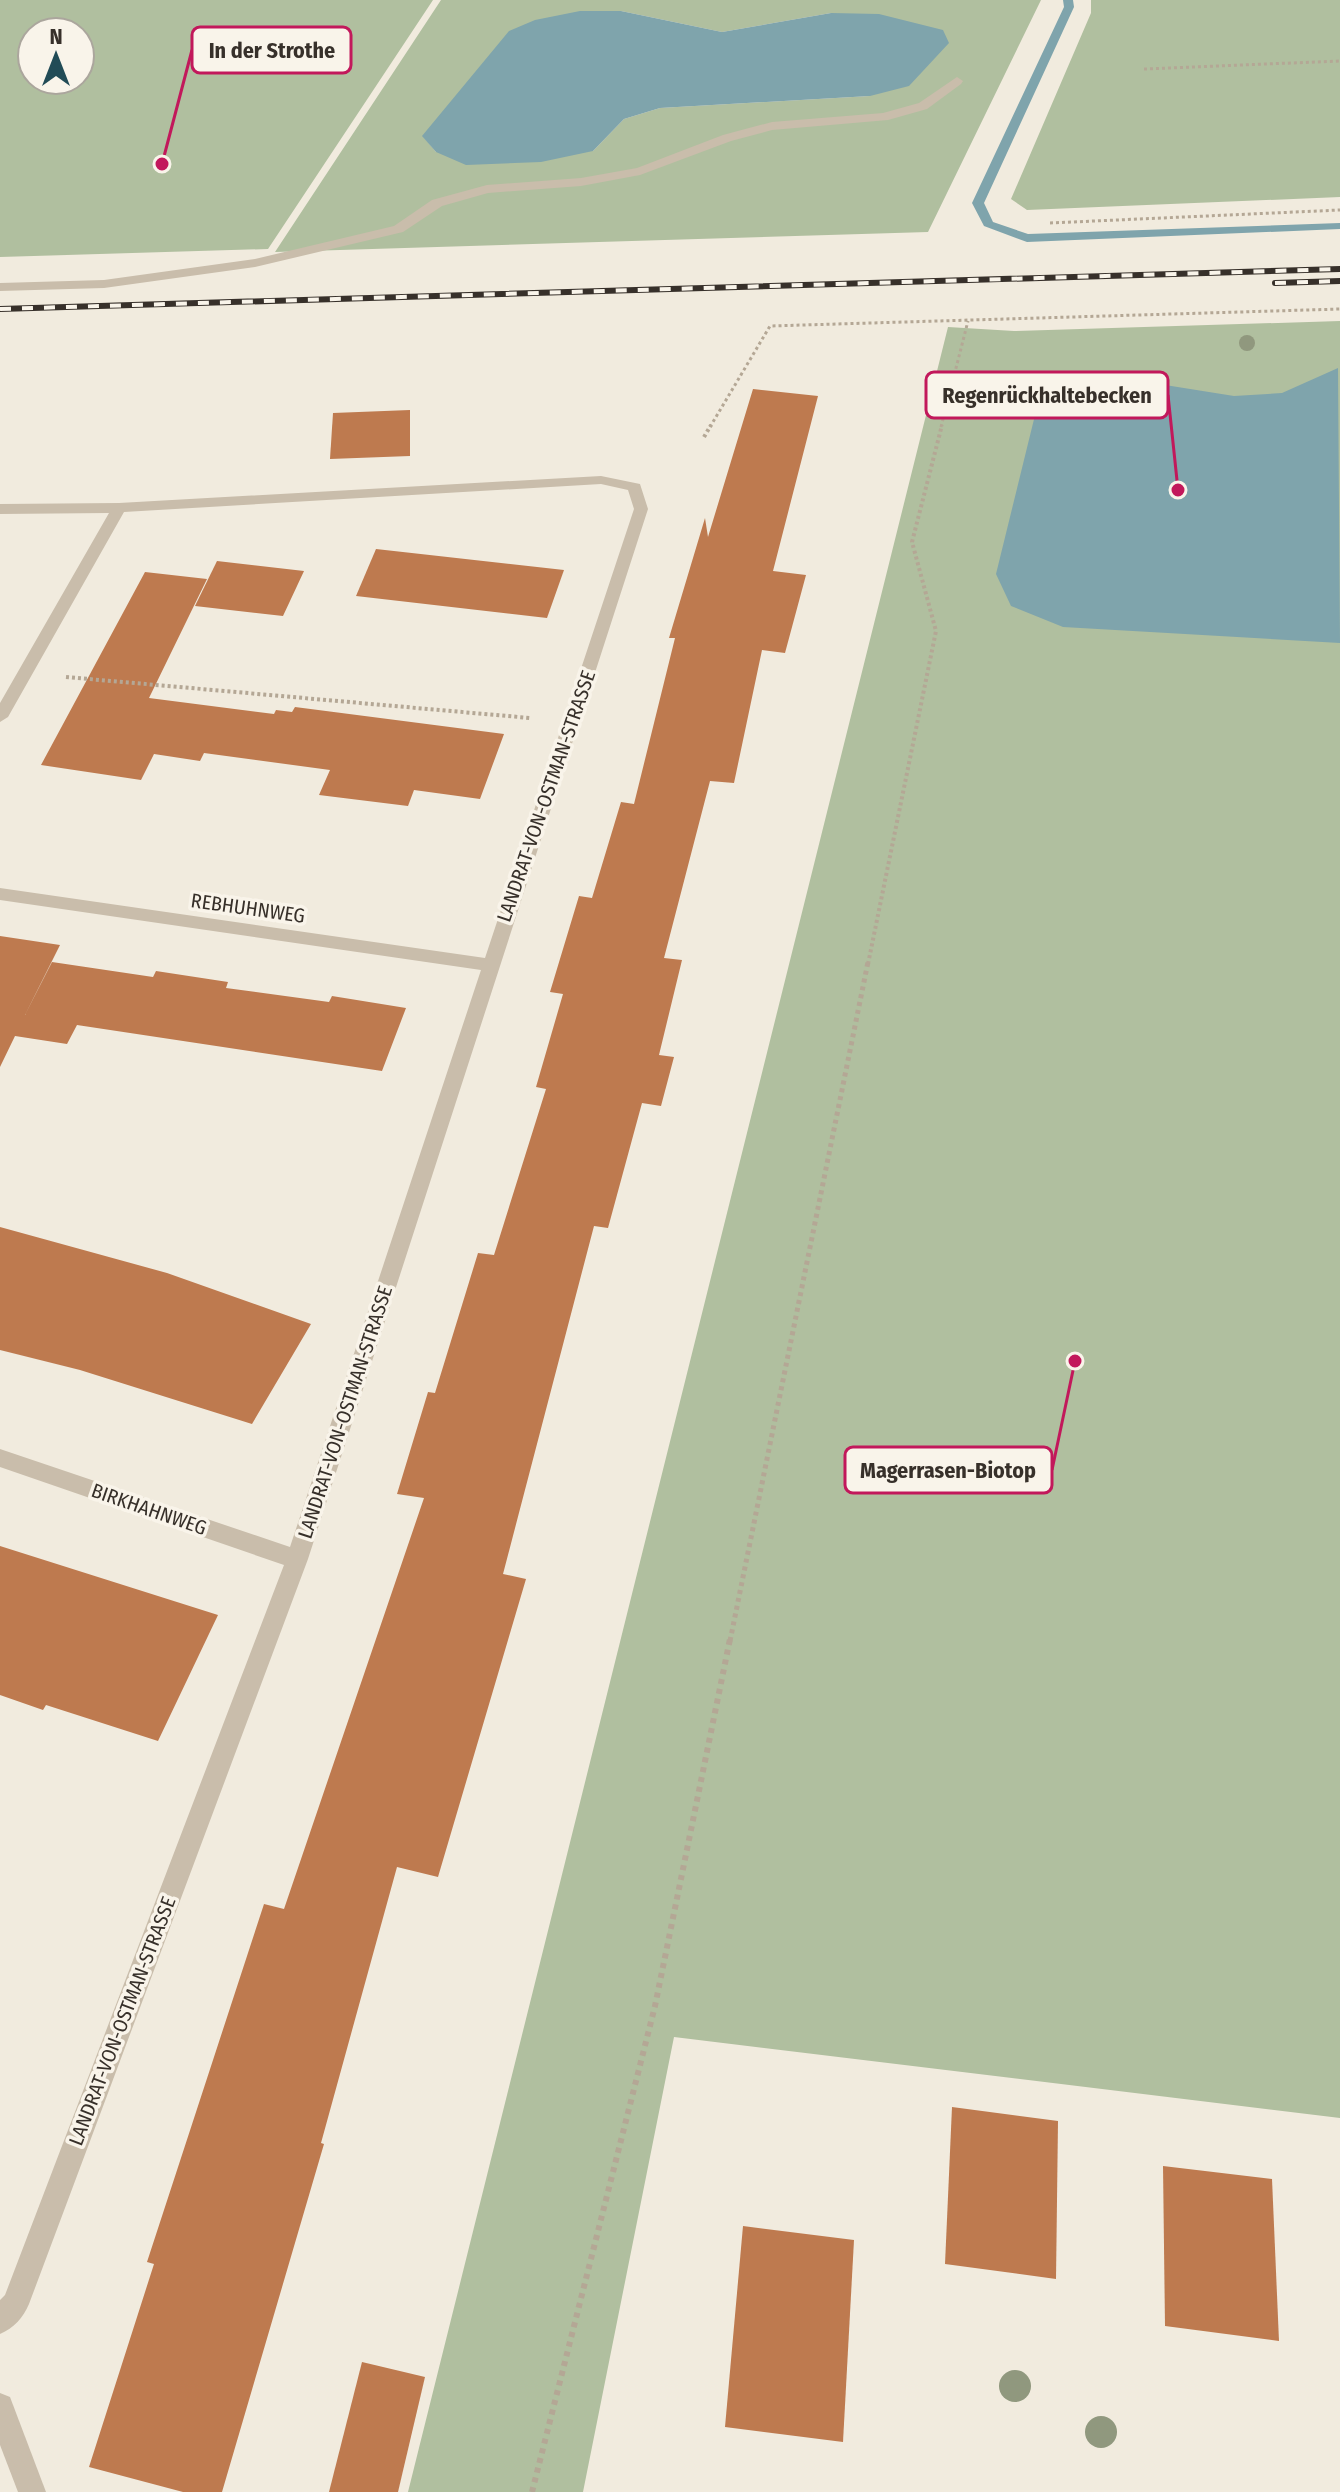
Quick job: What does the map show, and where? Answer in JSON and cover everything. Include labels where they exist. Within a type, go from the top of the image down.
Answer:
[{"type":"street","points":[[0,287],[104,284],[255,263],[398,229],[437,203],[487,189],[581,182],[640,171],[727,138],[772,126],[884,117],[923,106],[957,81]]},
{"type":"street","name":"LANDRAT-VON-OSTMAN-STRASSE","points":[[0,2320],[15,2304],[297,1559],[641,509],[635,487],[601,480],[119,508]]},
{"type":"street","points":[[0,509],[119,508]]},
{"type":"street","points":[[0,717],[119,508]]},
{"type":"street","name":"REBHUHNWEG","points":[[0,894],[490,965]]},
{"type":"street","name":"BIRKHAHNWEG","points":[[0,1458],[297,1559]]},
{"type":"street","points":[[0,2407],[32,2492]]},
{"type":"path","points":[[1144,69],[1340,61]]},
{"type":"path","points":[[1050,223],[1340,210]]},
{"type":"path","points":[[704,437],[770,326],[1340,309]]},
{"type":"path","points":[[532,2492],[655,2006],[936,631],[912,542],[968,321]]},
{"type":"path","points":[[25,673],[572,722]]},
{"type":"green space","points":[[0,0],[433,0],[268,249],[0,257]]},
{"type":"green space","points":[[441,0],[1041,0],[928,232],[275,252]],"holes":[[[621,11],[722,32],[831,13],[870,96],[660,108],[624,119],[593,151],[436,152],[423,136]]]},
{"type":"green space","points":[[1091,0],[1340,0],[1340,197],[1027,210],[1011,199],[1091,13]]},
{"type":"green space","points":[[1340,321],[1340,2118],[674,2037],[583,2492],[408,2492],[948,327],[1014,331]]},
{"type":"water","points":[[580,11],[621,11],[722,32],[831,13],[879,14],[943,30],[949,43],[909,86],[870,96],[660,108],[624,119],[593,151],[541,162],[466,165],[436,152],[422,136],[509,31],[535,20]]},
{"type":"water","points":[[1338,368],[1340,643],[1063,627],[1011,606],[996,574],[1037,407],[1076,387],[1140,381],[1234,396],[1282,393]]},
{"type":"building","points":[[753,389],[818,396],[773,571],[806,575],[785,653],[762,650],[734,783],[710,781],[664,958],[682,960],[659,1055],[674,1057],[661,1106],[642,1103],[608,1228],[594,1226],[503,1574],[526,1579],[438,1877],[397,1867],[321,2143],[324,2144],[222,2492],[183,2492],[89,2467],[154,2264],[147,2262],[264,1904],[284,1909],[424,1498],[397,1494],[428,1392],[435,1393],[478,1253],[494,1255],[546,1089],[536,1087],[563,994],[550,992],[579,896],[592,898],[621,802],[634,804],[675,638],[669,638],[705,518],[708,537]]},
{"type":"building","points":[[410,410],[410,456],[330,459],[333,413]]},
{"type":"building","points":[[376,549],[564,570],[547,618],[356,596]]},
{"type":"building","points":[[217,561],[304,571],[283,616],[195,606]]},
{"type":"building","points":[[145,572],[207,579],[149,698],[274,714],[276,710],[292,712],[295,707],[504,734],[480,799],[414,790],[408,806],[319,795],[330,770],[204,753],[200,761],[154,754],[141,780],[41,765]]},
{"type":"building","points":[[0,936],[60,945],[25,1015],[52,962],[153,977],[156,971],[228,982],[226,988],[329,1002],[332,996],[406,1008],[382,1071],[77,1025],[67,1044],[15,1036],[0,1067]]},
{"type":"building","points":[[0,1227],[167,1273],[311,1324],[252,1424],[80,1370],[0,1350]]},
{"type":"building","points":[[0,1546],[218,1615],[158,1741],[46,1705],[43,1710],[0,1695]]},
{"type":"building","points":[[952,2107],[1058,2121],[1056,2279],[945,2264]]},
{"type":"building","points":[[1163,2166],[1272,2179],[1279,2341],[1165,2326]]},
{"type":"building","points":[[743,2226],[854,2240],[843,2442],[725,2427]]},
{"type":"building","points":[[362,2362],[425,2377],[398,2492],[329,2492]]},
{"type":"waterway","points":[[1068,0],[1069,7],[978,203],[988,224],[1027,238],[1340,226]]},
{"type":"railway","points":[[0,309],[1340,269]]},
{"type":"railway","points":[[1275,283],[1340,281]]},
{"type":"place","name":"In der Strothe","points":[[162,164]]},
{"type":"place","name":"Regenrückhaltebecken","points":[[1178,490]]},
{"type":"place","name":"Magerrasen-Biotop","points":[[1075,1361]]}]
